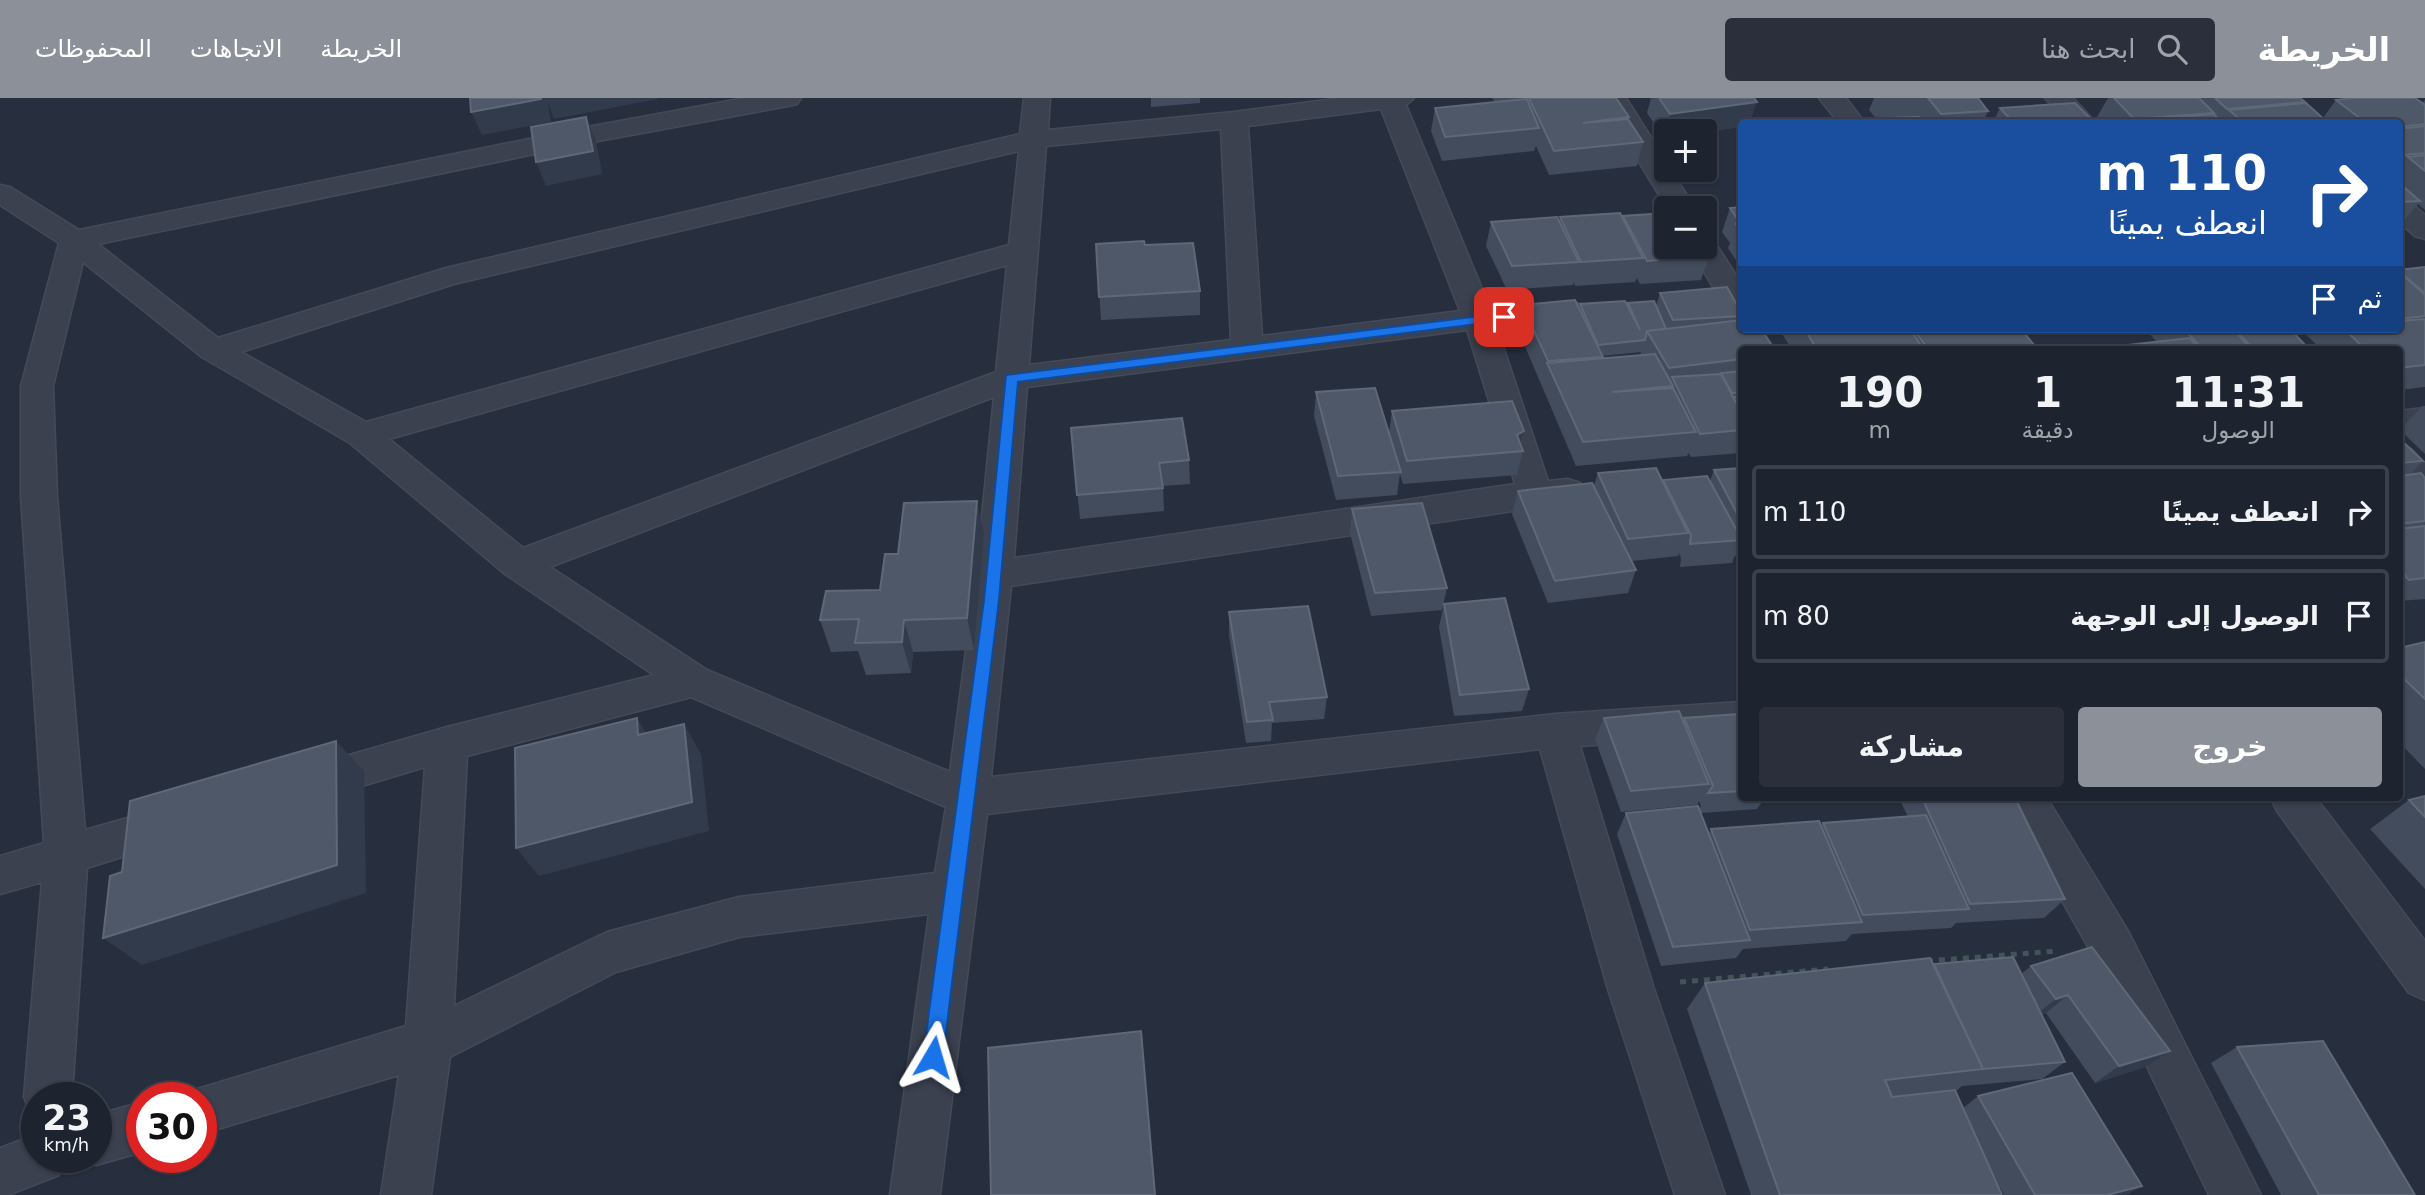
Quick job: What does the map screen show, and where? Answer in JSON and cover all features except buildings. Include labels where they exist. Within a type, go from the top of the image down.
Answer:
[{"type":"street","points":[[74,240],[593,134],[788,98]]},
{"type":"street","points":[[915,1195],[968,798],[994,575],[1037,98]]},
{"type":"street","points":[[214,350],[446,277],[1034,139],[1234,120],[1394,98],[1479,318],[1535,494]]},
{"type":"street","points":[[1613,98],[1674,196]]},
{"type":"street","points":[[1832,98],[1849,119]]},
{"type":"street","points":[[2059,98],[2079,119]]},
{"type":"street","points":[[1234,120],[1248,347]]},
{"type":"street","points":[[0,193],[74,240],[214,350],[362,436],[518,564],[693,681],[968,798],[1555,731],[1738,718]]},
{"type":"street","points":[[2403,211],[2425,230]]},
{"type":"street","points":[[49,1082],[66,855],[39,498],[37,386],[74,240]]},
{"type":"street","points":[[2403,244],[2425,241]]},
{"type":"street","points":[[362,436],[1022,251]]},
{"type":"street","points":[[1710,259],[1732,302]]},
{"type":"street","points":[[518,564],[1011,379],[1479,318],[1601,310]]},
{"type":"street","points":[[2403,422],[2425,419]]},
{"type":"street","points":[[2403,461],[2425,486]]},
{"type":"street","points":[[994,575],[1535,494],[1604,489]]},
{"type":"street","points":[[276,793],[447,744],[693,681]]},
{"type":"street","points":[[1555,731],[1630,986],[1700,1195]]},
{"type":"street","points":[[406,1195],[428,1043],[447,744]]},
{"type":"street","points":[[2027,801],[2112,946],[2236,1195]]},
{"type":"street","points":[[2294,801],[2425,978]]},
{"type":"street","points":[[0,875],[210,813]]},
{"type":"street","points":[[217,1105],[428,1043],[607,953],[739,917],[954,891]]},
{"type":"street","points":[[0,1173],[21,1165]]},
{"type":"path","points":[[1919,962],[2112,946]]},
{"type":"path","points":[[1630,986],[1836,969]]},
{"type":"route","points":[[933,1057],[992,600],[1011,379],[1248,347],[1504,317]]}]
